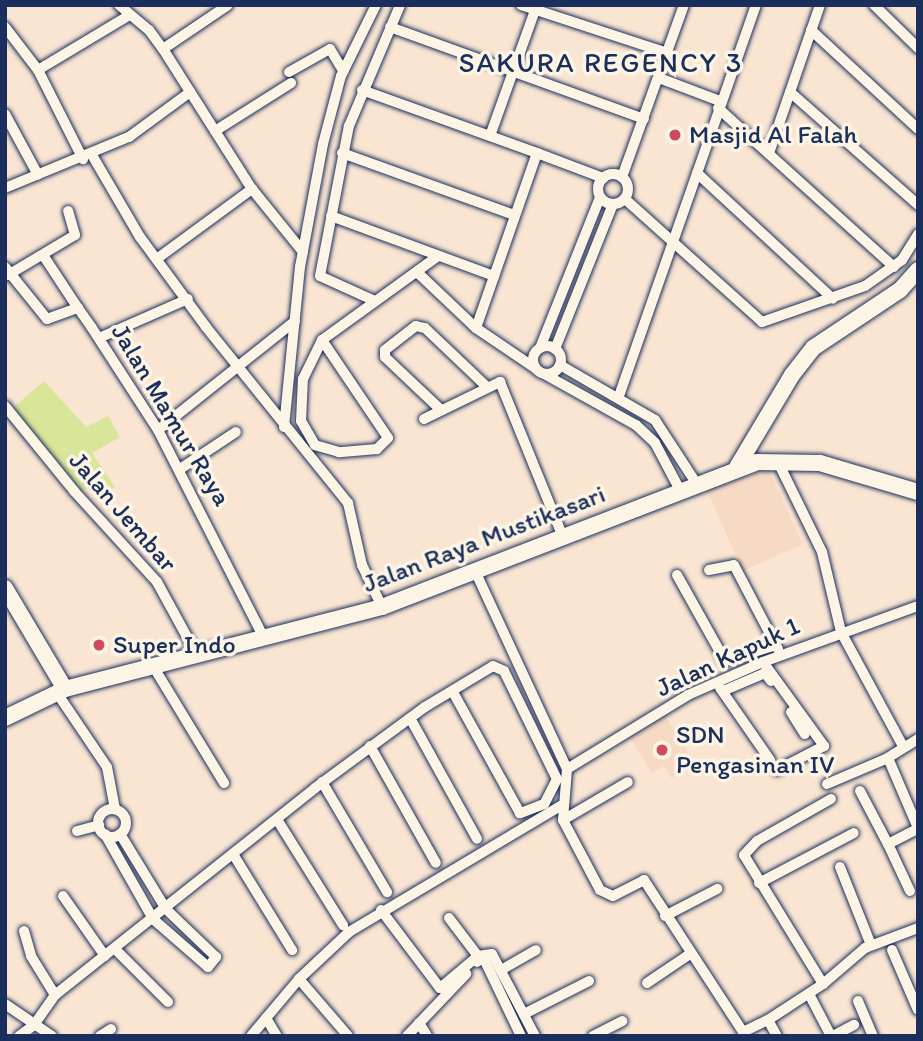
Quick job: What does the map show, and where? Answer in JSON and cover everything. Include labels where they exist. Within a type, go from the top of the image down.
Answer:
[{"type":"main road","points":[[737,467],[792,375],[813,348],[900,290],[918,270]]},
{"type":"main road","name":"Jalan Raya Mustikasari","points":[[5,718],[61,691],[382,607],[476,573],[562,535],[737,467],[777,460],[820,463],[918,492]]},
{"type":"main road","points":[[5,588],[61,691]]},
{"type":"street","points":[[118,5],[127,15],[149,30],[252,189],[303,252]]},
{"type":"street","points":[[163,49],[228,5]]},
{"type":"street","points":[[284,427],[303,252],[323,144],[343,71],[376,5]]},
{"type":"street","points":[[375,301],[320,275],[342,153],[362,90],[400,5]]},
{"type":"street","points":[[521,5],[668,53]]},
{"type":"street","points":[[625,199],[628,188],[622,177],[684,5]]},
{"type":"street","points":[[619,396],[671,238],[697,173],[756,5]]},
{"type":"street","points":[[769,153],[820,5]]},
{"type":"street","points":[[874,5],[918,48]]},
{"type":"street","points":[[490,136],[535,10]]},
{"type":"street","points":[[38,70],[127,15]]},
{"type":"street","points":[[5,27],[38,70],[87,157],[140,236],[238,370],[348,503],[362,565],[382,607]]},
{"type":"street","points":[[390,27],[644,119]]},
{"type":"street","points":[[811,30],[918,129]]},
{"type":"street","points":[[215,131],[330,49],[343,71]]},
{"type":"street","points":[[659,78],[719,105],[894,267]]},
{"type":"street","points":[[362,90],[603,178],[622,177]]},
{"type":"street","points":[[5,188],[87,157],[129,137],[190,92]]},
{"type":"street","points":[[790,92],[918,205]]},
{"type":"street","points":[[5,114],[38,175]]},
{"type":"street","points":[[342,153],[514,215]]},
{"type":"street","points":[[476,328],[537,153]]},
{"type":"street","points":[[697,173],[833,299]]},
{"type":"street","points":[[535,368],[534,354],[540,348],[600,197],[598,186],[603,178]]},
{"type":"street","points":[[158,258],[252,189]]},
{"type":"street","points":[[600,197],[613,204]]},
{"type":"street","points":[[625,199],[762,321],[865,286],[894,267],[918,234]]},
{"type":"street","points":[[625,199],[613,204],[555,349],[560,365],[644,412],[684,461],[696,483]]},
{"type":"street","points":[[7,273],[43,255],[76,232],[68,211]]},
{"type":"street","points":[[331,216],[494,276]]},
{"type":"street","points":[[43,255],[78,307]]},
{"type":"street","points":[[322,340],[388,438],[377,449],[339,452],[315,445],[301,421],[303,379],[322,340],[438,256]]},
{"type":"street","points":[[418,272],[476,328],[546,375],[636,425],[655,443],[671,468],[680,490]]},
{"type":"street","name":"Jalan Mamur Raya","points":[[7,273],[47,319],[78,307],[158,430],[180,469],[264,638]]},
{"type":"street","points":[[99,338],[188,299]]},
{"type":"street","points":[[158,430],[238,370],[295,321]]},
{"type":"street","points":[[441,410],[385,358],[386,351],[415,326],[425,328],[486,386]]},
{"type":"street","points":[[540,348],[555,349]]},
{"type":"street","points":[[546,375],[560,365]]},
{"type":"street","points":[[424,419],[495,381],[504,387],[562,535]]},
{"type":"street","name":"Jalan Jembar","points":[[5,406],[74,491],[157,582],[197,655]]},
{"type":"street","points":[[636,425],[644,412]]},
{"type":"street","points":[[180,469],[236,432]]},
{"type":"street","points":[[777,460],[822,552],[841,632],[903,747]]},
{"type":"street","points":[[671,468],[684,461]]},
{"type":"street","points":[[677,575],[725,661],[778,650],[734,565],[709,570]]},
{"type":"street","points":[[476,573],[567,769],[563,820],[606,896],[644,880],[742,1034],[809,994],[871,945],[918,928]]},
{"type":"street","name":"Jalan Kapuk 1","points":[[567,769],[688,695],[720,687],[778,650],[918,606]]},
{"type":"street","points":[[763,662],[824,746],[777,770]]},
{"type":"street","points":[[153,666],[224,783]]},
{"type":"street","points":[[19,1036],[34,1025],[55,995],[233,853],[278,821],[322,782],[410,718],[493,666],[504,671],[558,779],[544,804],[520,813],[453,692]]},
{"type":"street","points":[[770,760],[720,687],[765,673],[805,734]]},
{"type":"street","points":[[61,691],[107,767],[115,809],[126,822],[120,834]]},
{"type":"street","points":[[410,718],[477,839]]},
{"type":"street","points":[[827,784],[888,758],[918,739]]},
{"type":"street","points":[[370,746],[436,863]]},
{"type":"street","points":[[888,758],[918,829],[888,844]]},
{"type":"street","points":[[322,782],[387,892]]},
{"type":"street","points":[[563,820],[628,782]]},
{"type":"street","points":[[860,791],[910,891]]},
{"type":"street","points":[[823,984],[744,855],[757,841],[831,799]]},
{"type":"street","points":[[251,1036],[299,979],[349,932],[564,804]]},
{"type":"street","points":[[77,831],[102,830],[120,834],[166,909],[216,957],[208,967],[153,919],[102,830],[103,813],[115,809]]},
{"type":"street","points":[[278,821],[343,925]]},
{"type":"street","points":[[759,883],[854,834]]},
{"type":"street","points":[[233,853],[292,950]]},
{"type":"street","points":[[841,867],[871,945]]},
{"type":"street","points":[[665,916],[717,889]]},
{"type":"street","points":[[63,896],[105,956]]},
{"type":"street","points":[[382,910],[440,988],[478,956],[492,954],[535,1036]]},
{"type":"street","points":[[449,918],[478,956]]},
{"type":"street","points":[[24,930],[32,956],[55,995]]},
{"type":"street","points":[[115,949],[168,1002]]},
{"type":"street","points":[[501,970],[536,950]]},
{"type":"street","points":[[892,950],[917,1008]]},
{"type":"street","points":[[647,983],[690,954]]},
{"type":"street","points":[[407,1036],[482,957],[522,1036]]},
{"type":"street","points":[[299,979],[348,1036]]},
{"type":"street","points":[[524,1013],[589,981]]},
{"type":"street","points":[[809,994],[832,1036],[854,1025]]},
{"type":"street","points":[[859,1001],[873,1036]]},
{"type":"street","points":[[5,1004],[52,1036]]},
{"type":"street","points":[[266,1018],[277,1036]]},
{"type":"street","points":[[768,1020],[777,1036]]},
{"type":"street","points":[[593,1036],[622,1021]]},
{"type":"street","points":[[419,1023],[427,1036]]},
{"type":"street","points":[[100,1036],[111,1029]]},
{"type":"shaded area","points":[[768,470],[803,544],[743,571],[706,489]]},
{"type":"shaded area","name":"SDN Pengasinan IV","points":[[665,715],[694,762],[671,778],[664,766],[652,773],[630,737]]},
{"type":"green space","points":[[44,381],[86,427],[108,416],[120,437],[92,453],[115,487],[101,495],[87,488],[81,492],[13,408]]},
{"type":"place","name":"Masjid Al Falah","points":[[675,135]]},
{"type":"place","name":"Super Indo","points":[[99,645]]},
{"type":"place","name":"SDN Pengasinan IV","points":[[662,750]]},
{"type":"district","name":"SAKURA REGENCY 3","points":[[601,62]]}]
